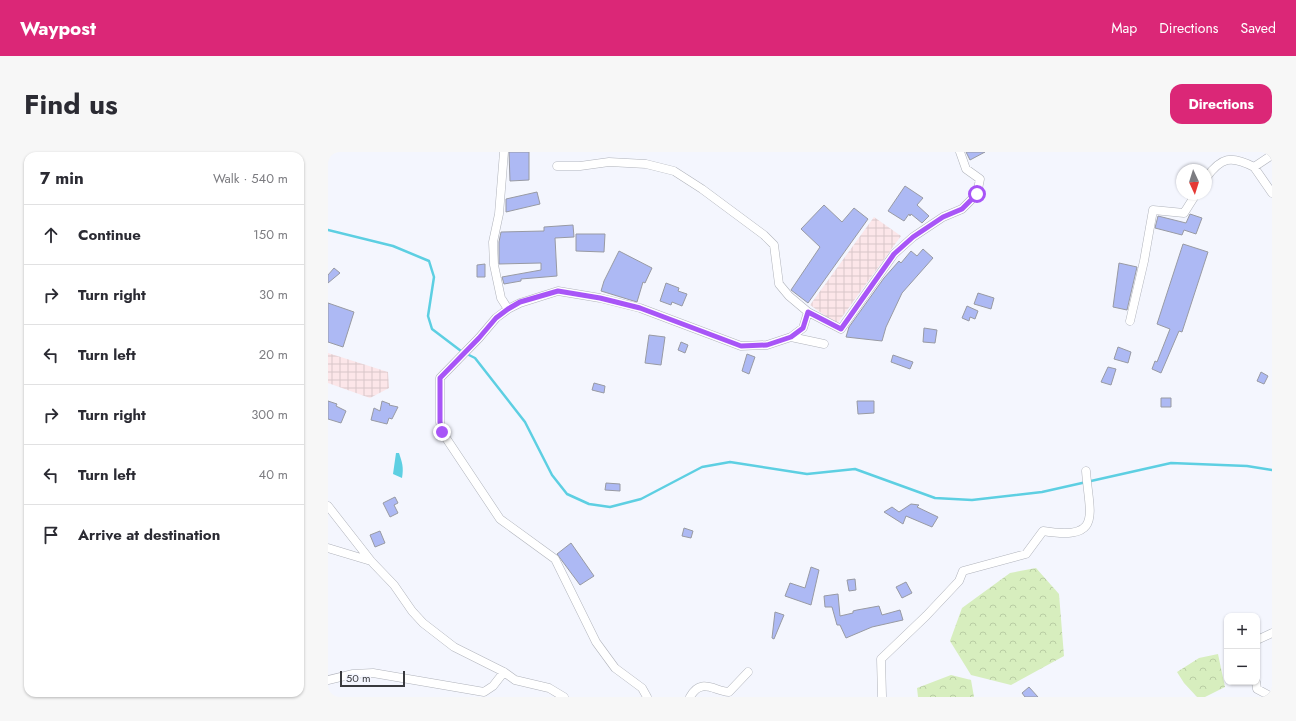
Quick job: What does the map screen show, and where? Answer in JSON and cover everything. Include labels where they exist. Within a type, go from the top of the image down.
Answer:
[{"type":"street","points":[[504,152],[499,214],[493,242],[494,265],[501,298],[508,309]]},
{"type":"street","points":[[557,166],[580,166],[609,162],[646,164],[674,172],[702,189],[764,235],[774,246],[779,284],[789,296],[808,312],[841,329],[894,254],[913,237],[943,217],[962,209],[977,194],[980,179],[966,169],[960,152]]},
{"type":"street","points":[[1254,167],[1272,155]]},
{"type":"street","points":[[1212,169],[1214,166],[1227,159],[1240,159],[1254,167],[1272,194]]},
{"type":"street","points":[[1130,321],[1144,261],[1153,210],[1184,213],[1192,200]]},
{"type":"street","points":[[647,697],[642,688],[615,668],[596,642],[555,558],[500,519],[450,446],[442,432],[440,422],[440,378],[479,338],[496,318],[508,309],[520,302],[558,291],[600,298],[640,308],[741,346],[767,345],[791,337],[803,328],[808,312]]},
{"type":"street","points":[[791,337],[824,344]]},
{"type":"street","points":[[882,696],[881,659],[926,616],[959,581],[963,571],[1026,554],[1043,531],[1072,533],[1084,529],[1090,520],[1091,510],[1086,471]]},
{"type":"street","points":[[328,506],[371,561],[394,585],[412,611],[423,623],[454,647],[504,672],[515,680],[549,688],[564,697]]},
{"type":"street","points":[[328,548],[371,561]]},
{"type":"street","points":[[1260,639],[1272,633]]},
{"type":"street","points":[[328,680],[352,674],[373,673],[484,692],[493,686],[504,672]]},
{"type":"street","points":[[690,697],[694,691],[704,686],[710,686],[729,692],[748,672]]},
{"type":"street","points":[[1256,685],[1256,689],[1272,697]]},
{"type":"shaded area","points":[[874,217],[901,236],[837,324],[810,305]]},
{"type":"shaded area","points":[[328,353],[388,372],[389,388],[370,398],[328,383]]},
{"type":"green space","points":[[1036,568],[1059,594],[1064,656],[1011,685],[971,675],[950,641],[962,608],[1010,573]]},
{"type":"green space","points":[[1218,654],[1225,687],[1205,697],[1197,697],[1184,683],[1177,672],[1199,658]]},
{"type":"green space","points":[[951,675],[971,680],[974,697],[918,697],[917,688]]},
{"type":"water","points":[[396,453],[399,453],[402,462],[402,478],[393,474]]},
{"type":"building","points":[[509,152],[529,152],[529,180],[510,181]]},
{"type":"building","points":[[966,152],[985,152],[970,160]]},
{"type":"building","points":[[905,186],[923,198],[917,205],[929,216],[922,223],[911,214],[910,216],[909,214],[904,221],[888,211]]},
{"type":"building","points":[[537,192],[540,204],[506,212],[506,199]]},
{"type":"building","points":[[824,205],[842,222],[854,208],[868,219],[808,303],[791,290],[820,247],[801,229]]},
{"type":"building","points":[[1190,214],[1202,218],[1196,234],[1184,230],[1182,235],[1155,228],[1158,216],[1186,223]]},
{"type":"building","points":[[573,225],[574,237],[555,238],[557,276],[521,279],[521,281],[504,284],[502,277],[541,270],[541,263],[499,264],[499,242],[501,232],[544,231],[544,227]]},
{"type":"building","points":[[576,234],[605,234],[604,252],[576,251]]},
{"type":"building","points":[[1183,244],[1208,252],[1182,332],[1179,331],[1161,373],[1152,369],[1155,361],[1157,362],[1170,329],[1157,324]]},
{"type":"building","points":[[923,249],[933,258],[902,293],[886,327],[882,341],[846,337],[849,327],[884,278],[899,261],[901,263],[911,251],[917,256]]},
{"type":"building","points":[[619,251],[652,268],[645,283],[643,282],[637,302],[601,291],[604,281]]},
{"type":"building","points":[[1119,263],[1137,267],[1127,310],[1113,307]]},
{"type":"building","points":[[485,264],[485,277],[477,277],[477,265]]},
{"type":"building","points":[[334,268],[340,273],[328,283],[328,275]]},
{"type":"building","points":[[666,283],[679,288],[678,291],[687,294],[682,306],[672,302],[671,305],[660,301]]},
{"type":"building","points":[[978,293],[994,298],[991,309],[974,304]]},
{"type":"building","points":[[328,303],[354,312],[343,347],[328,342]]},
{"type":"building","points":[[967,306],[978,311],[975,319],[970,317],[969,321],[962,318]]},
{"type":"building","points":[[924,328],[937,330],[935,343],[923,342]]},
{"type":"building","points":[[649,335],[665,337],[661,365],[645,363]]},
{"type":"building","points":[[681,342],[688,345],[685,353],[678,350]]},
{"type":"building","points":[[1118,347],[1131,352],[1128,363],[1114,359]]},
{"type":"building","points":[[747,354],[755,357],[749,374],[742,371]]},
{"type":"building","points":[[893,355],[913,362],[910,369],[891,362]]},
{"type":"building","points":[[1108,367],[1116,369],[1111,385],[1101,382]]},
{"type":"building","points":[[1261,372],[1268,376],[1264,384],[1257,381]]},
{"type":"building","points":[[594,383],[605,386],[604,393],[592,390]]},
{"type":"building","points":[[1161,398],[1171,398],[1171,407],[1161,407]]},
{"type":"building","points":[[328,401],[337,404],[336,406],[346,411],[341,423],[328,419]]},
{"type":"building","points":[[382,401],[390,404],[389,405],[398,407],[392,419],[389,418],[387,424],[371,420],[374,408],[380,411]]},
{"type":"building","points":[[857,401],[874,401],[874,413],[858,414]]},
{"type":"building","points":[[606,483],[620,484],[620,491],[605,490]]},
{"type":"building","points":[[395,497],[398,503],[394,505],[398,513],[390,517],[383,503]]},
{"type":"building","points":[[911,504],[919,505],[917,507],[938,517],[932,527],[906,516],[903,524],[884,512],[892,507],[899,512]]},
{"type":"building","points":[[684,528],[693,531],[691,538],[682,536]]},
{"type":"building","points":[[380,531],[385,543],[375,547],[370,535]]},
{"type":"building","points":[[571,543],[594,576],[580,585],[557,554]]},
{"type":"building","points":[[811,567],[819,570],[811,605],[785,596],[790,583],[805,588]]},
{"type":"building","points":[[855,579],[856,590],[849,591],[847,580]]},
{"type":"building","points":[[906,582],[912,593],[902,598],[896,587]]},
{"type":"building","points":[[838,594],[840,616],[853,613],[853,611],[879,606],[882,615],[900,610],[903,620],[872,627],[846,638],[840,625],[837,625],[832,607],[825,607],[824,596]]},
{"type":"building","points":[[775,612],[784,615],[774,639],[772,638]]},
{"type":"building","points":[[1029,687],[1038,697],[1025,697],[1022,693]]},
{"type":"waterway","points":[[328,230],[393,246],[429,261],[434,277],[428,316],[432,329],[461,351],[475,358],[525,422],[552,475],[567,494],[589,504],[610,507],[641,499],[702,467],[730,462],[807,474],[855,469],[935,498],[972,500],[1042,492],[1171,463],[1247,466],[1272,470]]},
{"type":"route","points":[[442,432],[440,422],[440,378],[479,338],[496,318],[520,302],[558,291],[600,298],[640,308],[741,346],[767,345],[791,337],[803,328],[808,312],[841,329],[894,254],[913,237],[943,217],[962,209],[977,194]]}]
